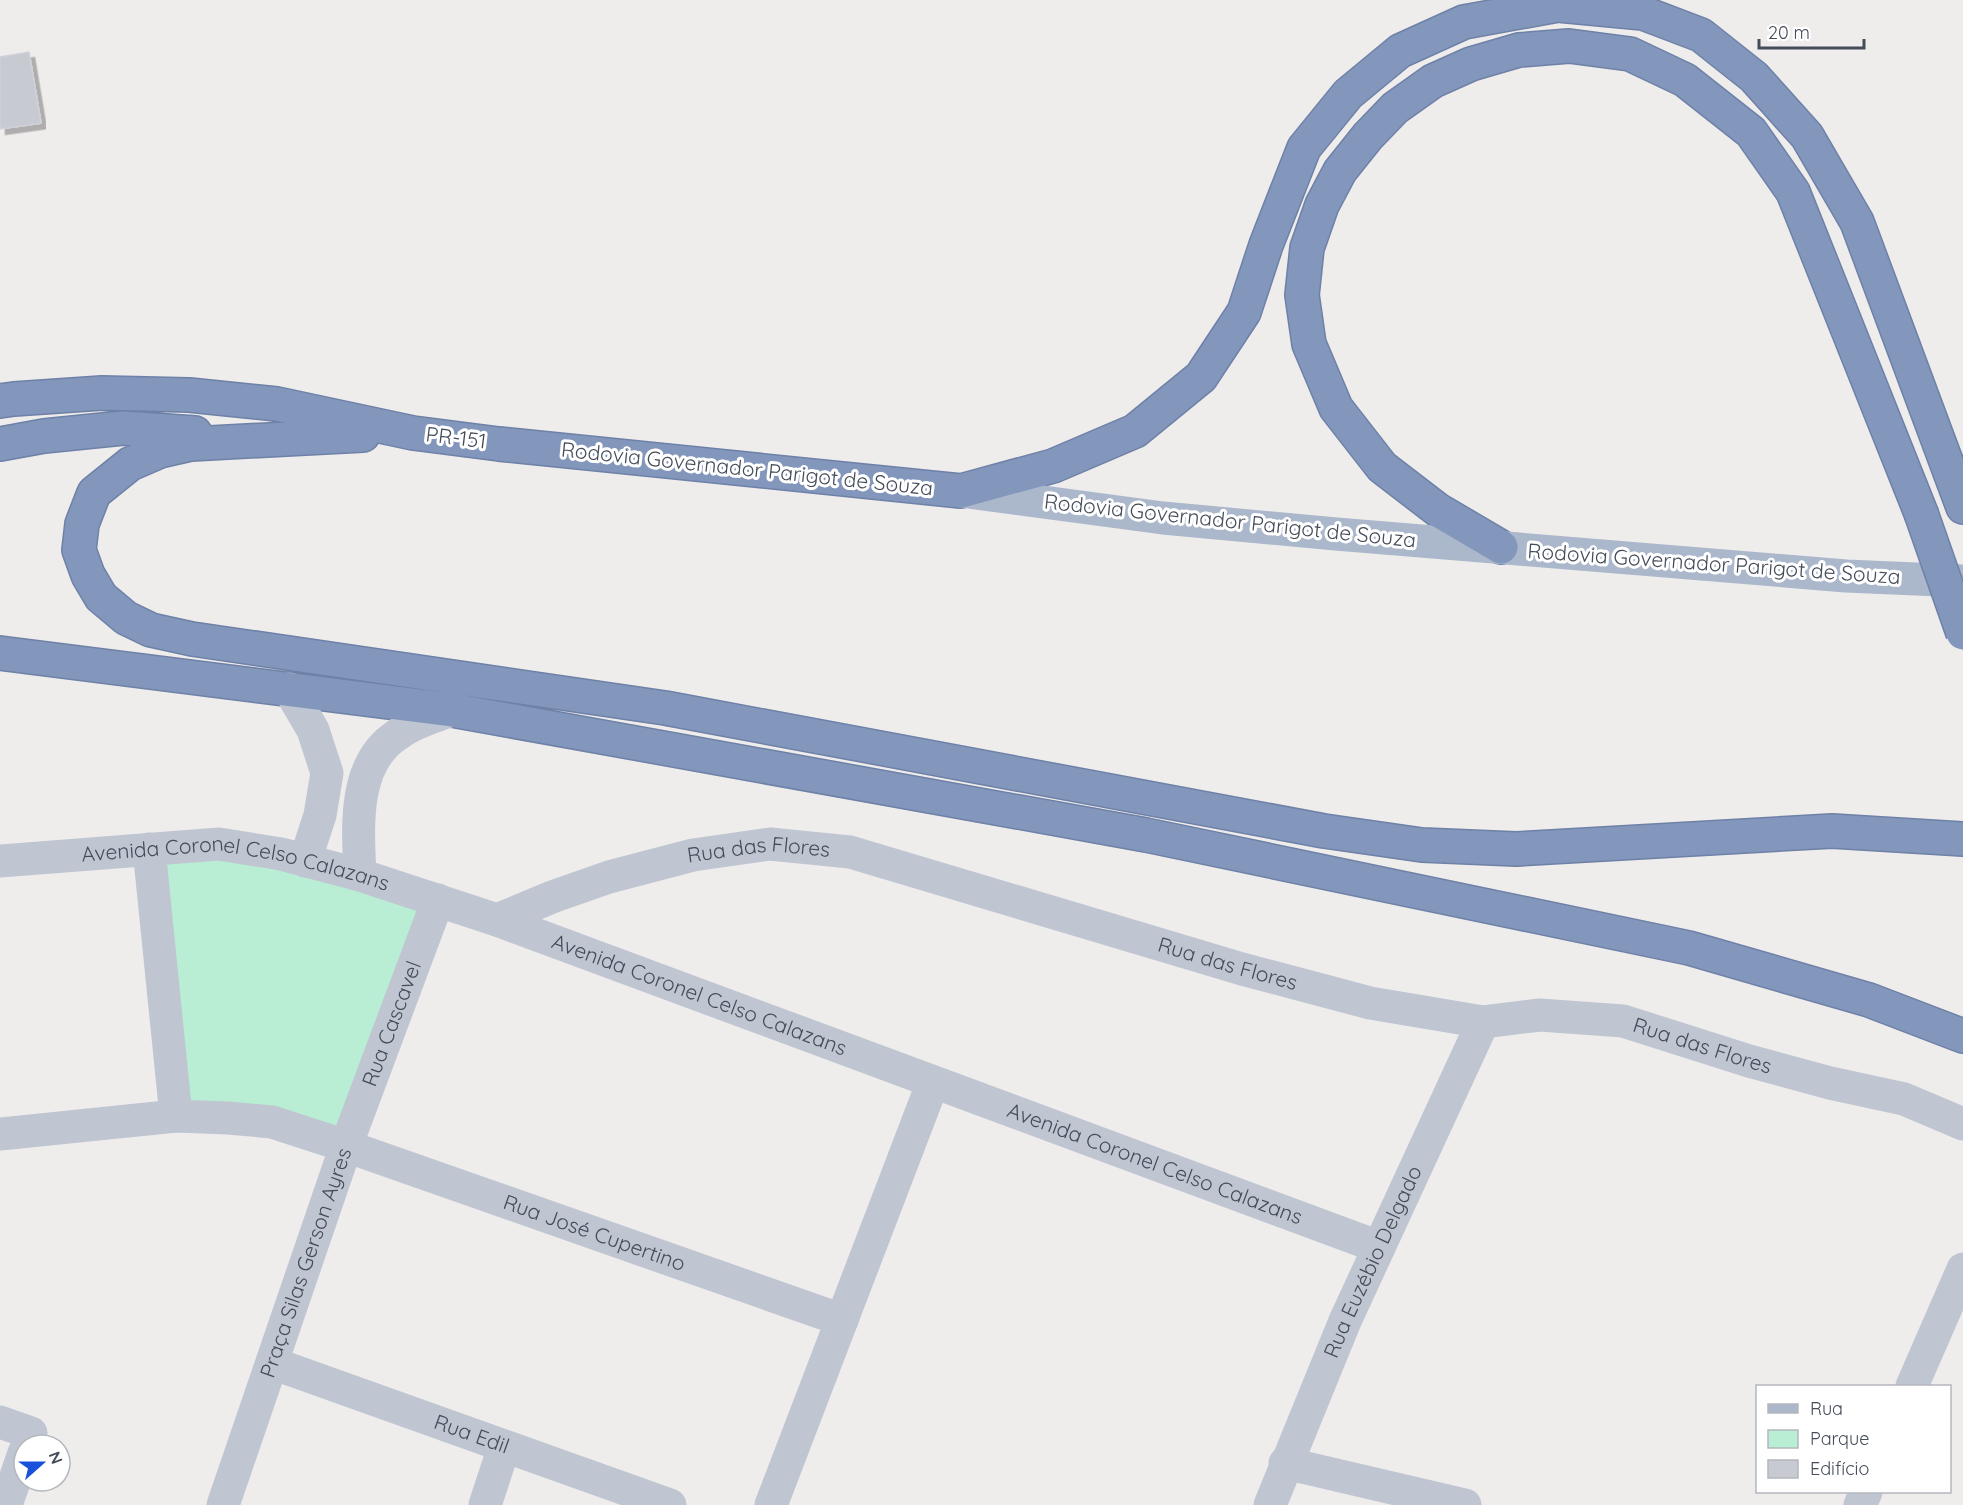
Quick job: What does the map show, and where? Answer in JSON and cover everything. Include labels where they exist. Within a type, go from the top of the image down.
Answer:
[{"type":"highway","points":[[946,490],[1053,466],[1135,431],[1201,377],[1244,312],[1266,245],[1304,148],[1348,94],[1400,51],[1464,22],[1558,5],[1643,13],[1701,35],[1755,77],[1808,136],[1857,222],[1963,507]]},
{"type":"highway","points":[[1501,547],[1438,510],[1382,467],[1336,408],[1309,344],[1302,295],[1306,248],[1322,205],[1340,171],[1368,136],[1395,108],[1433,81],[1471,64],[1519,50],[1569,46],[1630,54],[1685,80],[1752,132],[1793,192],[1921,513],[1963,633]]},
{"type":"highway","points":[[0,401],[102,393],[189,395],[277,404],[413,433]]},
{"type":"highway","points":[[0,444],[44,436],[123,428],[278,438]]},
{"type":"highway","points":[[413,433],[191,444],[160,451],[130,464],[94,493],[82,524],[79,550],[88,575],[101,597],[126,618],[151,630],[192,639],[665,708],[1324,831],[1422,844],[1516,849],[1832,831],[1963,839]]},
{"type":"highway","name":"PR-151","points":[[413,433],[499,444]]},
{"type":"highway","name":"Rodovia Governador Parigot de Souza","points":[[499,444],[946,490]]},
{"type":"highway","points":[[0,653],[452,710],[1146,835],[1689,948],[1869,1000],[1963,1036]]},
{"type":"main road","name":"Rodovia Governador Parigot de Souza","points":[[946,490],[1163,518],[1846,576],[1963,581]]},
{"type":"street","points":[[289,689],[313,730],[327,773],[320,815],[305,861]]},
{"type":"street","points":[[360,875],[358,828],[363,788],[375,757],[395,736],[420,722],[452,710]]},
{"type":"street","name":"Avenida Coronel Celso Calazans","points":[[0,861],[219,844],[281,854],[360,875],[497,920],[1379,1247]]},
{"type":"street","name":"Rua das Flores","points":[[497,920],[609,877],[693,855],[770,844],[850,852],[1242,969],[1370,1003],[1483,1022],[1540,1015],[1623,1021],[1749,1061],[1904,1100],[1963,1124]]},
{"type":"street","points":[[149,849],[176,1116]]},
{"type":"street","name":"Rua Cascavel","points":[[346,1146],[438,900]]},
{"type":"street","name":"Rua Euzébio Delgado","points":[[1270,1505],[1285,1463],[1345,1321],[1483,1022]]},
{"type":"street","points":[[771,1505],[933,1082]]},
{"type":"street","name":"Praça Silas Gerson Ayres","points":[[0,1134],[176,1116],[272,1122],[346,1146],[223,1505]]},
{"type":"street","name":"Rua José Cupertino","points":[[346,1146],[842,1320]]},
{"type":"street","points":[[1912,1385],[1963,1269]]},
{"type":"street","name":"Rua Edil","points":[[272,1363],[670,1505]]},
{"type":"street","points":[[0,1422],[31,1433]]},
{"type":"street","points":[[485,1505],[504,1447]]},
{"type":"street","points":[[1285,1463],[1466,1505]]},
{"type":"street","points":[[6,1505],[12,1488]]},
{"type":"green space","points":[[236,851],[429,909],[343,1139],[185,1113],[156,860]]},
{"type":"building","points":[[29,52],[41,123],[0,129],[0,57]]}]
